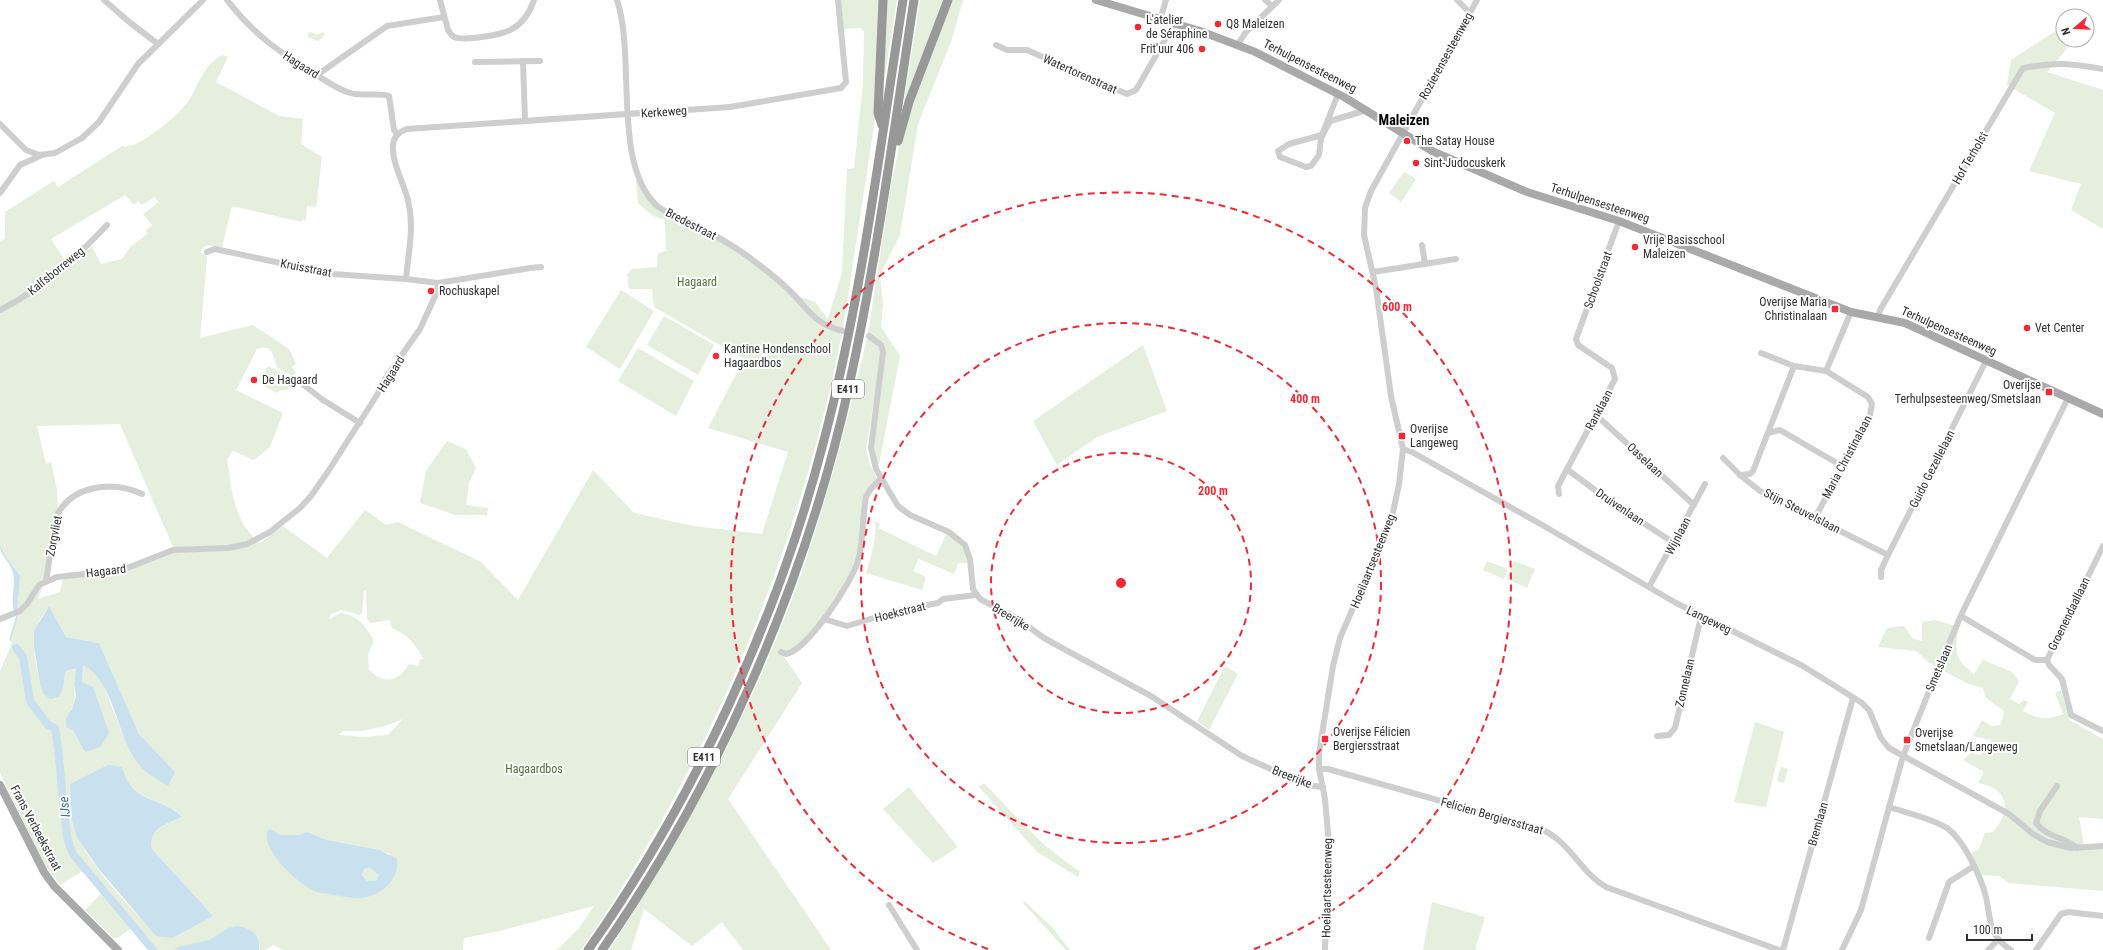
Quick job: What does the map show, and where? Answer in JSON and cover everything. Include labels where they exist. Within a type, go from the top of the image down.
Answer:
[{"type":"highway","points":[[883,0],[878,113],[883,128]]},
{"type":"highway","name":"E411","points":[[588,950],[624,898],[704,755],[770,608],[791,550],[824,443],[855,300],[903,0]]},
{"type":"highway","name":"E411","points":[[602,950],[663,854],[715,760],[757,667],[799,560],[830,464],[849,388],[864,314],[914,0]]},
{"type":"highway","points":[[888,169],[895,155],[909,102],[948,0]]},
{"type":"main road","name":"Terhulpensesteenweg","points":[[1096,0],[1238,44],[1338,94],[1443,156],[1527,192],[1619,221],[1851,312],[1905,323],[2103,414]]},
{"type":"main road","name":"Frans Verbeekstraat","points":[[0,785],[44,872],[54,886],[118,950]]},
{"type":"street","points":[[104,0],[158,44]]},
{"type":"street","points":[[0,193],[20,165],[42,155],[51,154],[67,147],[93,129],[132,71],[202,0]]},
{"type":"street","name":"Hagaard","points":[[227,0],[247,25],[268,43],[317,75],[352,94],[389,96],[394,130],[396,134],[394,139],[393,154],[407,195],[411,216],[406,279]]},
{"type":"street","points":[[440,0],[448,30],[455,37],[496,35],[512,30],[519,25],[530,11],[534,0]]},
{"type":"street","name":"Bredestraat","points":[[617,0],[624,38],[634,165],[643,187],[657,206],[664,211],[691,222],[744,253],[785,286],[819,322],[843,331]]},
{"type":"street","name":"Kerkeweg","points":[[396,134],[407,129],[730,107],[844,86],[846,82],[838,0]]},
{"type":"street","points":[[1160,20],[1166,0]]},
{"type":"street","points":[[1265,0],[1272,6]]},
{"type":"street","points":[[1238,44],[1246,32],[1279,0]]},
{"type":"street","points":[[1457,0],[1470,13]]},
{"type":"street","name":"Rozierensesteenweg","points":[[1404,133],[1477,0]]},
{"type":"street","points":[[317,75],[387,26],[444,17]]},
{"type":"street","name":"Watertorenstraat","points":[[996,45],[1007,50],[1027,50],[1127,94],[1136,90],[1174,24]]},
{"type":"street","points":[[523,61],[525,121]]},
{"type":"street","points":[[476,62],[540,61]]},
{"type":"street","name":"Hof Terholst","points":[[1878,317],[1880,310],[2023,68],[2053,63],[2068,63],[2103,70]]},
{"type":"street","points":[[1338,94],[1322,135],[1284,146],[1278,151],[1280,157],[1306,167],[1311,166],[1319,155],[1321,138],[1330,121],[1367,110]]},
{"type":"street","points":[[0,124],[28,151],[42,155]]},
{"type":"street","name":"Hoeilaartsesteenweg","points":[[1325,950],[1328,834],[1323,787],[1319,769],[1319,753],[1333,666],[1340,638],[1392,517],[1400,484],[1403,449],[1384,352],[1372,272],[1363,226],[1365,208],[1371,191],[1404,133]]},
{"type":"street","name":"Schoolstraat","points":[[1576,339],[1619,221]]},
{"type":"street","name":"Kalfsborreweg","points":[[0,310],[38,288],[62,269],[107,225]]},
{"type":"street","points":[[1422,245],[1425,264]]},
{"type":"street","name":"Kruisstraat","points":[[207,252],[215,249],[332,274],[406,279]]},
{"type":"street","points":[[1372,272],[1456,259]]},
{"type":"street","points":[[406,279],[438,283],[511,270],[541,267]]},
{"type":"street","name":"Hagaard","points":[[0,619],[20,611],[27,604],[37,586],[46,581],[66,575],[122,570],[173,550],[228,548],[247,544],[270,532],[300,508],[311,496],[360,423],[385,379],[420,329],[437,292],[438,283]]},
{"type":"street","points":[[1761,352],[1794,366],[1822,370],[1851,312]]},
{"type":"street","points":[[868,336],[881,345],[883,352],[870,448],[871,457],[893,498],[904,510],[949,532],[965,545],[970,559],[971,583],[976,594]]},
{"type":"street","name":"Ranklaan","points":[[1559,494],[1558,486],[1568,470],[1616,375],[1612,368],[1578,345],[1576,339]]},
{"type":"street","name":"Guido Gezellelaan","points":[[1881,578],[1881,570],[1888,555],[1986,361]]},
{"type":"street","points":[[1754,486],[1752,476],[1753,471],[1794,366]]},
{"type":"street","name":"Maria Christinalaan","points":[[1815,518],[1870,415],[1872,404],[1868,397],[1822,370]]},
{"type":"street","points":[[296,379],[323,400],[360,423]]},
{"type":"street","name":"Smetslaan","points":[[1842,950],[1861,910],[1903,756],[1961,616],[2068,398]]},
{"type":"street","name":"Oaselaan","points":[[1596,415],[1694,505]]},
{"type":"street","points":[[1774,419],[1780,430],[1842,466]]},
{"type":"street","points":[[1768,433],[1780,430]]},
{"type":"street","name":"Langeweg","points":[[1403,449],[1412,452],[1544,526],[1701,617],[1801,665],[1862,703],[1869,710],[1885,744],[1903,756],[2014,817],[2033,834],[2047,842],[2060,846],[2077,848],[2103,846]]},
{"type":"street","name":"Stijn Steuvelslaan","points":[[1723,458],[1740,475],[1754,486],[1888,555]]},
{"type":"street","name":"Druivenlaan","points":[[1568,470],[1611,502],[1674,542]]},
{"type":"street","points":[[1740,475],[1750,474],[1753,471]]},
{"type":"street","points":[[781,652],[789,654],[798,650],[824,619],[855,570],[862,543],[866,497],[876,482],[881,478]]},
{"type":"street","name":"Wijnlaan","points":[[1649,587],[1705,484]]},
{"type":"street","name":"Zorgvliet","points":[[46,581],[56,517],[60,508],[70,498],[92,488],[103,486],[128,488],[142,494]]},
{"type":"street","name":"Groenendaallaan","points":[[2047,660],[2103,546]]},
{"type":"street","name":"Hoekstraat","points":[[824,619],[842,626],[847,626],[897,611],[938,603],[943,599],[976,594]]},
{"type":"street","name":"Breerijke","points":[[976,594],[980,599],[1018,619],[1050,641],[1151,696],[1242,756],[1306,785],[1323,787]]},
{"type":"street","points":[[1961,616],[2035,660],[2047,660],[2048,665],[2062,679],[2071,715],[2103,731]]},
{"type":"street","name":"Zonnelaan","points":[[1657,736],[1668,735],[1675,728],[1701,617]]},
{"type":"street","name":"Bremlaan","points":[[1783,950],[1853,698]]},
{"type":"street","name":"Felicien Bergiersstraat","points":[[1319,769],[1328,769],[1543,830],[1563,843],[1594,879],[1606,887],[1779,950]]},
{"type":"street","points":[[2057,786],[2040,811],[2036,823],[2050,835],[2073,844],[2077,848]]},
{"type":"street","points":[[1889,806],[1947,828],[1961,843],[1974,866],[1986,896],[1992,928],[1998,940],[2011,950]]},
{"type":"street","points":[[1929,938],[1949,882],[1974,866]]},
{"type":"street","points":[[889,904],[917,950]]},
{"type":"street","points":[[2036,950],[2061,914],[2068,912],[2103,916]]},
{"type":"street","points":[[1988,950],[1998,940]]},
{"type":"green space","points":[[840,0],[879,0],[876,113],[843,328],[824,324],[797,296],[815,302],[828,319],[842,272],[847,169],[854,168],[863,84],[864,31],[861,28],[843,29]]},
{"type":"green space","points":[[885,0],[897,0],[884,81],[882,81]]},
{"type":"green space","points":[[920,0],[946,0],[907,101],[904,101]]},
{"type":"green space","points":[[951,0],[963,0],[951,42],[918,124],[900,235],[880,275],[883,305],[881,327],[900,356],[878,469],[873,455],[884,345],[868,333],[891,185],[904,124]]},
{"type":"green space","points":[[2055,31],[2055,48],[2067,48],[2047,72],[2103,90],[2103,229],[2071,210],[2081,184],[2029,171],[2055,113],[2007,85],[2011,60]]},
{"type":"green space","points":[[311,32],[317,35],[323,32],[325,35],[318,41],[308,37],[308,33]]},
{"type":"green space","name":"Hagaardbos","points":[[223,55],[228,57],[216,82],[279,116],[303,119],[301,144],[322,157],[316,207],[307,206],[306,220],[302,220],[302,222],[232,206],[222,248],[208,245],[201,249],[201,253],[206,254],[207,258],[200,338],[253,325],[289,349],[296,364],[292,367],[296,373],[293,376],[278,368],[270,350],[267,348],[257,349],[236,390],[283,413],[270,447],[254,460],[233,451],[227,459],[235,505],[244,525],[260,543],[283,526],[327,558],[365,510],[386,525],[398,522],[481,562],[518,600],[593,470],[634,513],[693,526],[762,534],[788,452],[708,428],[744,359],[654,307],[652,289],[629,289],[627,274],[632,269],[657,267],[658,253],[666,251],[665,220],[653,216],[638,203],[636,180],[639,181],[649,198],[744,255],[784,287],[819,324],[842,333],[823,416],[801,497],[774,576],[743,655],[708,731],[670,806],[627,879],[581,950],[557,950],[579,928],[594,906],[500,931],[464,938],[463,950],[283,950],[274,945],[265,950],[259,950],[260,944],[228,928],[209,940],[175,949],[179,950],[153,950],[134,926],[119,937],[114,938],[85,910],[104,891],[86,869],[60,885],[44,864],[0,773],[0,671],[12,643],[10,640],[17,616],[15,610],[19,584],[12,566],[0,549],[0,241],[5,239],[5,212],[54,181],[58,187],[122,146],[137,144],[156,131],[175,116],[187,103],[206,69],[216,58]],"holes":[[[125,195],[134,205],[138,201],[142,205],[154,197],[159,202],[143,214],[152,225],[146,230],[147,234],[130,247],[122,259],[101,264],[92,246],[69,267],[51,239]],[[120,424],[173,547],[131,565],[103,570],[64,573],[60,592],[38,599],[43,585],[58,509],[57,490],[51,462],[46,464],[37,426]],[[366,590],[367,619],[370,623],[390,620],[392,628],[406,636],[420,652],[423,658],[420,660],[418,666],[409,664],[400,675],[391,679],[380,678],[369,670],[368,654],[373,643],[373,638],[362,623],[350,615],[341,613],[329,619],[331,614],[341,610],[360,615],[362,612],[364,591]],[[49,606],[66,637],[99,643],[139,734],[175,772],[124,738],[103,684],[92,670],[83,664],[82,682],[85,751],[66,718],[72,709],[74,702],[76,667],[64,671],[40,684],[34,652],[37,626]],[[403,719],[388,735],[363,737],[339,735],[343,731],[367,730],[388,725]],[[122,767],[127,780],[140,794],[165,805],[182,817],[165,825],[156,832],[153,837],[152,849],[213,916],[157,936],[108,882],[78,837],[72,821]],[[271,829],[280,835],[298,835],[307,832],[327,840],[380,850],[390,854],[373,894],[268,830]]]},
{"type":"green space","points":[[1404,172],[1416,179],[1401,202],[1389,193]]},
{"type":"green space","points":[[621,290],[654,311],[620,369],[586,347]]},
{"type":"green space","points":[[664,316],[714,345],[698,375],[647,345]]},
{"type":"green space","points":[[867,338],[882,352],[866,449],[870,465],[877,478],[870,487],[858,554],[850,577],[813,632],[794,650],[782,654],[802,683],[728,799],[831,950],[743,950],[722,922],[692,946],[644,909],[631,950],[609,950],[664,862],[715,771],[760,677],[799,580],[828,490],[845,430]]},
{"type":"green space","points":[[1143,345],[1167,411],[1097,437],[1057,465],[1033,421]]},
{"type":"green space","points":[[638,348],[694,381],[676,416],[618,381]]},
{"type":"green space","points":[[268,366],[290,377],[292,382],[287,390],[278,391],[277,393],[259,383]]},
{"type":"green space","points":[[447,441],[466,449],[476,468],[469,483],[466,505],[488,508],[487,515],[455,515],[420,503],[426,471]]},
{"type":"green space","points":[[875,521],[880,524],[878,528],[936,556],[947,533],[964,549],[967,563],[958,563],[954,574],[919,559],[913,571],[926,577],[922,590],[866,573],[872,554]]},
{"type":"green space","points":[[1487,561],[1508,569],[1504,579],[1483,570]]},
{"type":"green space","points":[[1514,561],[1535,569],[1527,588],[1507,579]]},
{"type":"green space","points":[[1935,620],[1959,627],[1956,642],[1957,654],[1967,669],[1974,674],[1983,660],[2012,672],[2019,681],[2010,699],[2019,704],[2024,700],[2028,702],[2023,711],[2043,718],[2063,714],[2055,693],[2061,690],[2069,720],[2103,739],[2103,819],[2079,817],[2084,846],[2103,846],[2103,891],[2009,883],[1999,876],[1982,875],[1971,853],[1979,849],[1985,833],[1993,832],[1999,824],[2005,809],[2004,802],[2001,795],[1996,790],[1978,783],[1984,772],[1963,760],[1971,753],[1981,755],[1991,740],[1973,736],[1982,720],[1992,726],[2001,725],[2004,711],[1985,697],[1983,688],[1968,684],[1928,662],[1916,651],[1878,647],[1887,628],[1904,626],[1913,639],[1922,641],[1922,622]]},
{"type":"green space","points":[[1225,666],[1238,674],[1209,730],[1197,721]]},
{"type":"green space","points":[[1755,722],[1784,732],[1766,807],[1734,802]]},
{"type":"green space","points":[[1781,767],[1788,769],[1784,783],[1777,781]]},
{"type":"green space","points":[[984,783],[1018,819],[1053,852],[1080,871],[1078,877],[1037,852],[979,787]]},
{"type":"green space","points":[[909,787],[958,847],[933,863],[883,809]]},
{"type":"green space","points":[[370,868],[379,875],[376,881],[367,881],[362,875],[364,869]]},
{"type":"green space","points":[[1024,901],[1051,926],[1070,950],[1066,950],[1023,903]]},
{"type":"green space","points":[[1432,902],[1485,917],[1475,950],[1423,950]]},
{"type":"water","points":[[0,545],[5,556],[20,576],[17,610],[14,611],[13,575],[11,567],[1,553]]},
{"type":"water","points":[[49,606],[66,637],[99,643],[139,734],[175,772],[168,786],[143,769],[132,754],[125,741],[109,697],[94,673],[83,665],[82,682],[93,687],[109,733],[100,747],[85,752],[73,730],[66,727],[66,718],[72,709],[76,696],[74,684],[76,668],[65,671],[63,688],[59,697],[50,699],[43,693],[40,684],[34,647],[34,631]]},
{"type":"water","points":[[108,765],[122,767],[127,780],[140,794],[165,805],[182,817],[156,831],[153,836],[152,849],[213,916],[172,938],[156,936],[97,867],[77,837],[72,821],[70,784]]},
{"type":"water","points":[[271,829],[280,835],[298,835],[307,832],[327,840],[380,850],[397,859],[395,874],[392,880],[381,891],[367,897],[352,898],[316,892],[298,880],[274,855],[269,846],[267,837],[268,830]],"holes":[[[370,868],[379,875],[376,881],[367,881],[362,875],[364,869]]]},
{"type":"water","points":[[237,926],[247,928],[257,936],[259,950],[179,950],[174,948],[209,940],[228,928]]},
{"type":"waterway","name":"IJse","points":[[10,640],[17,616]]},
{"type":"waterway","name":"IJse","points":[[16,648],[23,657],[30,701],[48,725],[55,728],[64,812],[69,843],[73,854],[153,950]]},
{"type":"place","name":"Q8 Maleizen","points":[[1218,24]]},
{"type":"place","name":"L'atelier de Séraphine","points":[[1138,27]]},
{"type":"place","name":"Frit'uur 406","points":[[1202,49]]},
{"type":"place","name":"The Satay House","points":[[1407,141]]},
{"type":"place","name":"Sint-Judocuskerk","points":[[1416,163]]},
{"type":"place","name":"Vrije Basisschool Maleizen","points":[[1635,247]]},
{"type":"place","name":"Rochuskapel","points":[[431,291]]},
{"type":"place","name":"Overijse Maria Christinalaan","points":[[1835,309]]},
{"type":"place","name":"Vet Center","points":[[2027,328]]},
{"type":"place","name":"Kantine Hondenschool Hagaardbos","points":[[716,356]]},
{"type":"place","name":"De Hagaard","points":[[254,380]]},
{"type":"place","name":"Overijse Terhulpsesteenweg/Smetslaan","points":[[2049,392]]},
{"type":"place","name":"Overijse Langeweg","points":[[1402,436]]},
{"type":"place","name":"Overijse Félicien Bergiersstraat","points":[[1325,739]]},
{"type":"place","name":"Overijse Smetslaan/Langeweg","points":[[1907,740]]},
{"type":"district","name":"Maleizen","points":[[1404,120]]}]
